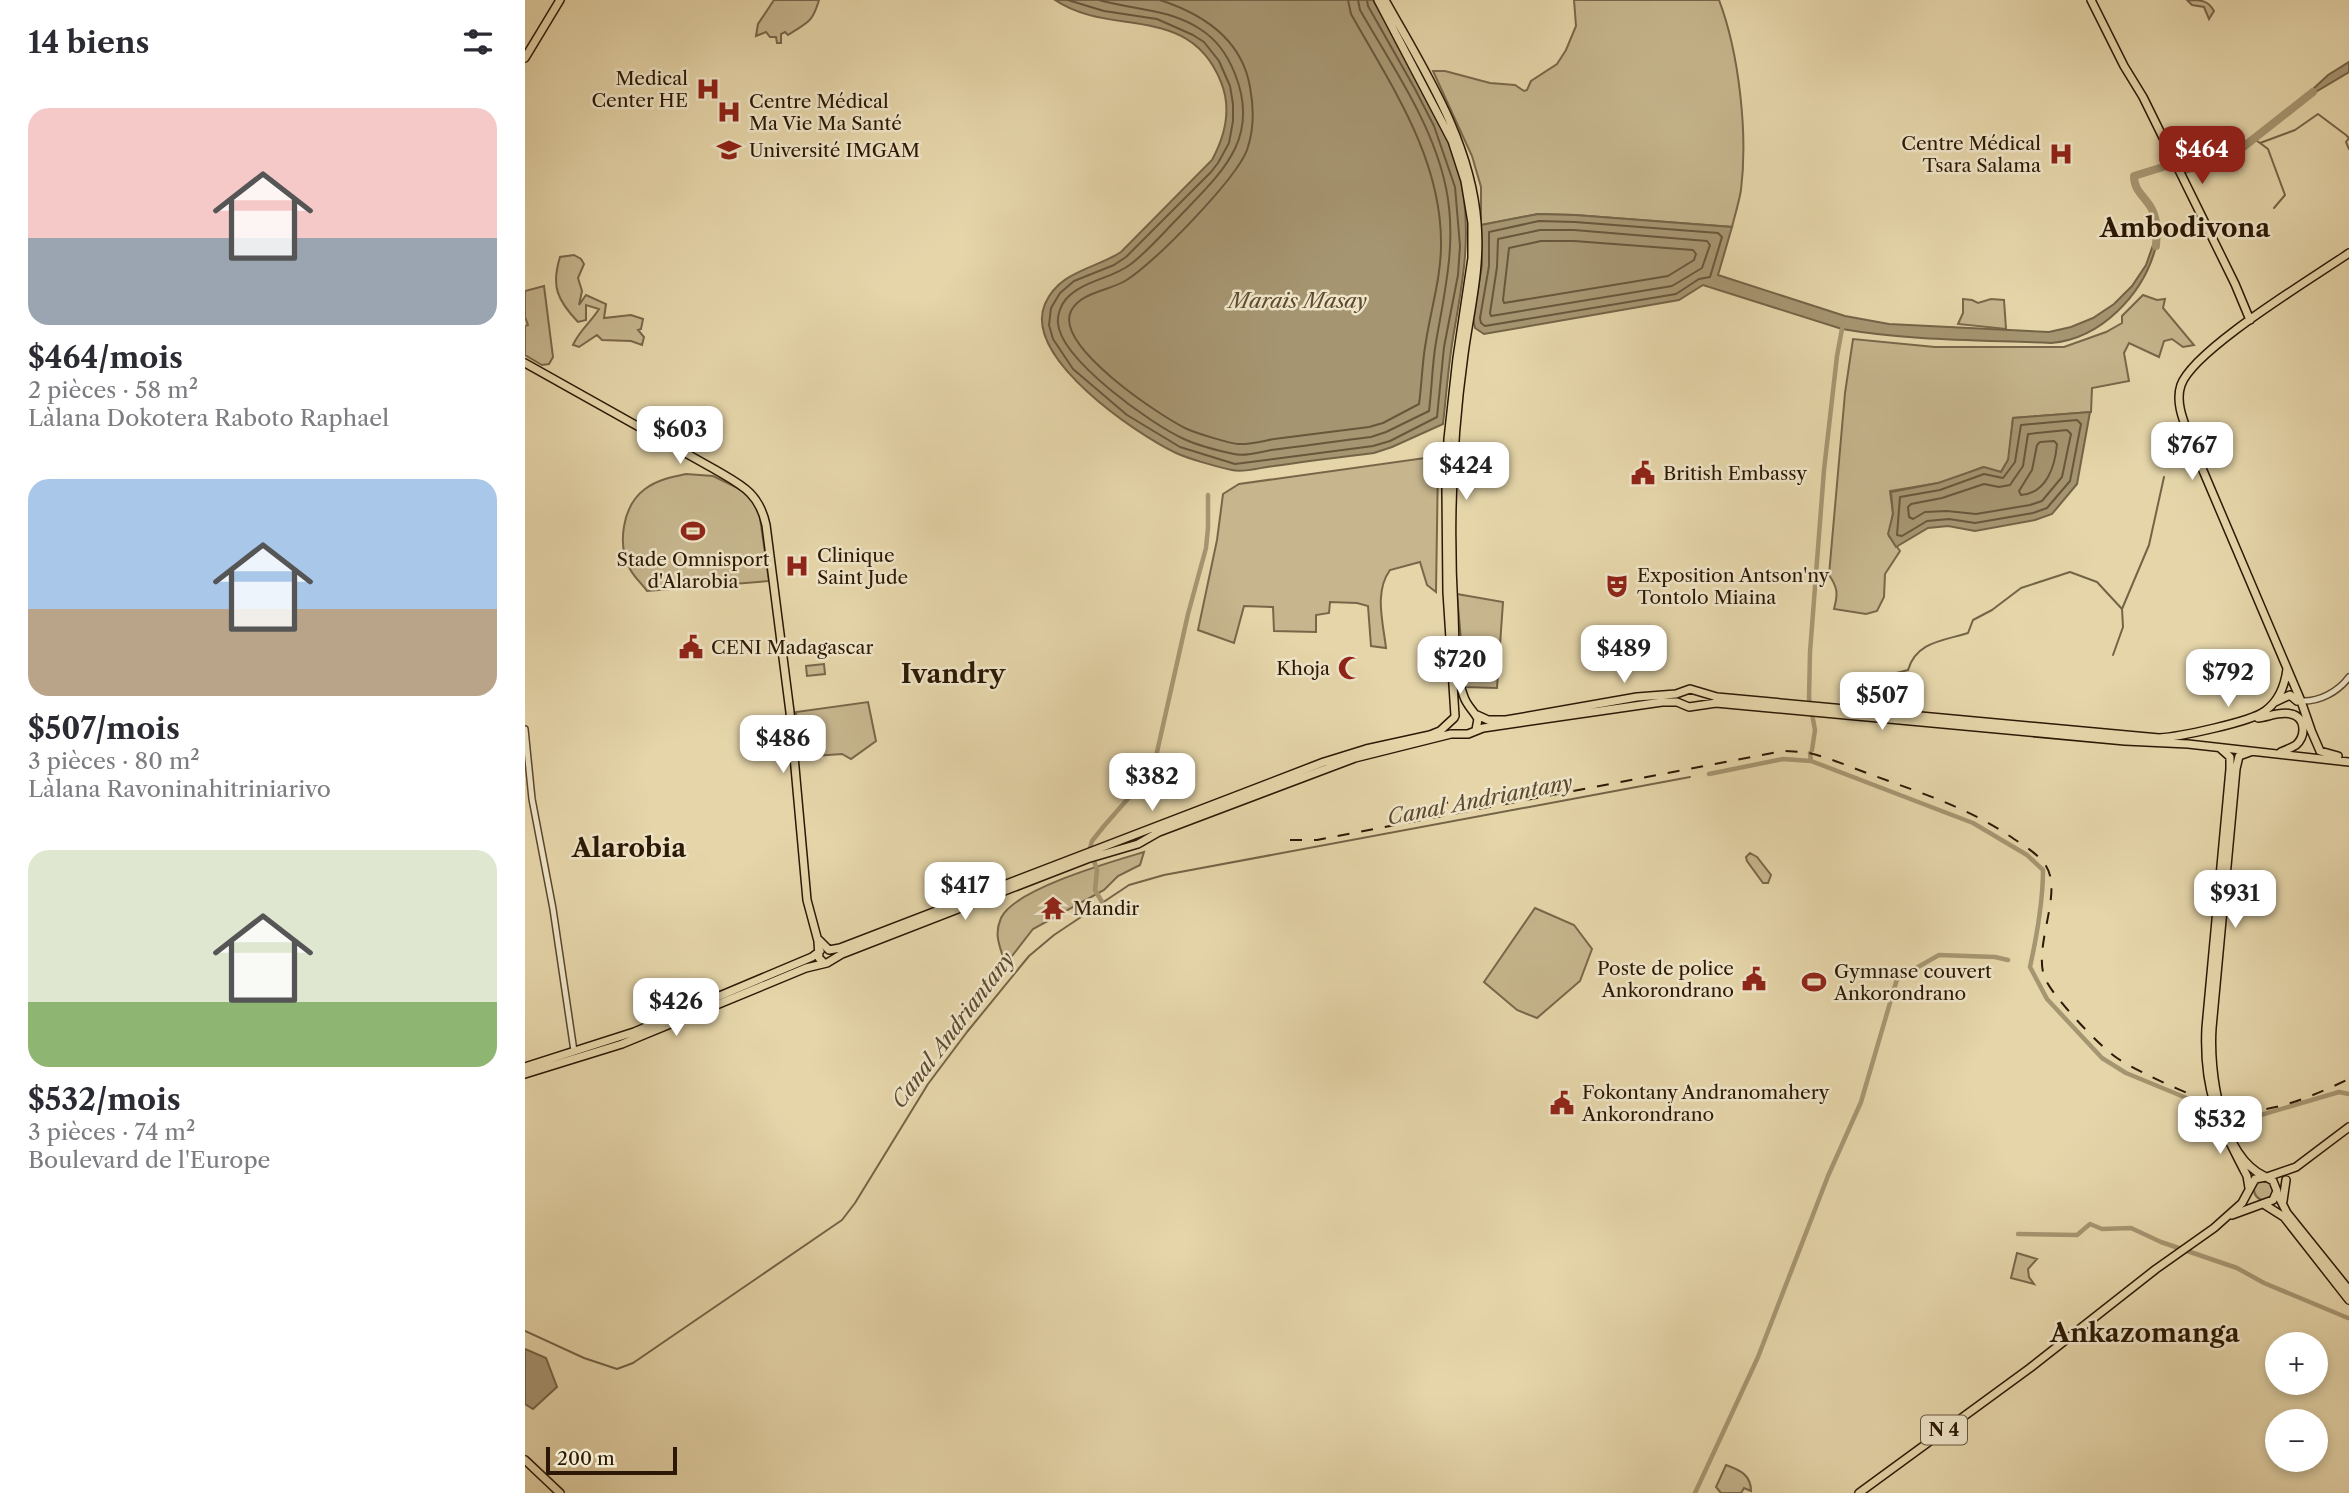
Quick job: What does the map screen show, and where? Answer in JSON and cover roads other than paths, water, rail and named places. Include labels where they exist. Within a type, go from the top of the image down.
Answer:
[{"type":"main road","points":[[525,58],[560,0]]},
{"type":"main road","points":[[1378,0],[1417,63]]},
{"type":"main road","points":[[1385,0],[1457,138],[1471,180],[1478,242],[1478,260],[1457,358],[1446,501],[1447,592],[1455,717],[1456,729],[1462,733]]},
{"type":"main road","points":[[2091,0],[2143,97],[2250,320]]},
{"type":"main road","points":[[2296,755],[2311,751],[2312,732],[2198,460],[2179,406],[2181,387],[2194,366],[2250,320],[2349,253]]},
{"type":"main road","points":[[1471,297],[1456,422],[1451,524],[1457,655],[1462,694],[1479,723],[1476,730]]},
{"type":"main road","points":[[2245,307],[2265,311]]},
{"type":"main road","points":[[525,363],[714,470],[753,495],[760,503],[766,525],[790,712],[807,900],[819,960],[827,962]]},
{"type":"main road","points":[[2281,697],[2287,668]]},
{"type":"main road","points":[[2256,716],[2281,697],[2286,688],[2291,687],[2300,699]]},
{"type":"main road","points":[[1137,838],[1351,753],[1440,731],[1463,709],[1488,720],[1506,720],[1692,689],[1710,696],[1810,708],[2092,738],[2349,760]]},
{"type":"main road","points":[[1683,704],[1681,698],[1684,692]]},
{"type":"main road","points":[[1697,705],[1700,698],[1698,693]]},
{"type":"main road","points":[[2281,697],[2295,697],[2320,751],[2349,760]]},
{"type":"main road","points":[[525,1068],[622,1044],[1096,853],[1355,758],[1476,730],[1662,702],[1689,707],[1729,704],[1810,708],[2165,738],[2256,716],[2288,713],[2294,715],[2303,728],[2301,739],[2291,748],[2277,753]]},
{"type":"main road","points":[[2205,729],[2200,738],[2202,743],[2208,746]]},
{"type":"main road","points":[[2183,744],[2190,742],[2187,733]]},
{"type":"main road","points":[[2220,748],[2228,753],[2230,762],[2206,1038],[2207,1073],[2221,1120],[2244,1165],[2253,1201],[2281,1211],[2349,1290]]},
{"type":"main road","points":[[2215,1102],[2211,1037],[2235,769],[2239,756],[2244,752],[2254,751]]},
{"type":"main road","points":[[525,1074],[634,1032],[821,950],[828,950],[1086,857]]},
{"type":"main road","points":[[815,932],[832,954],[827,962]]},
{"type":"main road","points":[[2260,1204],[2273,1200],[2284,1176],[2349,1127]]},
{"type":"main road","points":[[2244,1165],[2261,1172],[2284,1176]]},
{"type":"main road","points":[[2244,1165],[2273,1181],[2281,1211],[2349,1300]]},
{"type":"main road","points":[[2244,1165],[2244,1206]]},
{"type":"main road","points":[[2244,1206],[2255,1179],[2284,1176]]},
{"type":"main road","points":[[2281,1211],[2284,1176]]},
{"type":"main road","name":"N 4","points":[[1859,1493],[2232,1214],[2244,1206],[2260,1204]]},
{"type":"main road","points":[[2244,1206],[2281,1211]]},
{"type":"main road","points":[[525,1460],[560,1493]]},
{"type":"street","points":[[2306,713],[2312,702],[2339,688],[2349,677]]},
{"type":"street","points":[[2300,699],[2312,702]]},
{"type":"street","points":[[525,729],[532,799],[576,1055]]},
{"type":"water","name":"Marais Masay","points":[[1055,0],[1373,0],[1437,114],[1448,138],[1462,186],[1466,247],[1443,424],[1374,453],[1237,471],[1188,458],[1158,443],[1111,411],[1066,369],[1050,347],[1042,325],[1045,304],[1051,293],[1068,278],[1121,252],[1212,160],[1223,132],[1226,102],[1221,82],[1207,57],[1189,41],[1169,31],[1147,25],[1100,18],[1077,11]]},
{"type":"water","points":[[2349,62],[2349,72],[2314,93],[2312,90],[2328,75]]},
{"type":"water","points":[[1538,214],[1732,227],[1718,275],[1845,316],[1889,324],[2049,332],[2071,327],[2093,318],[2114,304],[2132,286],[2146,265],[2153,245],[2156,246],[2142,281],[2118,311],[2087,333],[2051,343],[1920,338],[1842,329],[1703,285],[1679,300],[1484,334],[1475,328],[1473,318],[1482,265],[1481,225]]},
{"type":"water","points":[[2090,412],[2077,484],[2052,514],[2035,520],[1975,531],[1948,526],[1928,528],[1896,547],[1888,534],[1893,514],[1891,492],[1938,483],[1984,467],[2001,472],[2008,460],[2013,418]]},
{"type":"water","points":[[525,1349],[546,1358],[557,1387],[533,1409],[525,1404]]},
{"type":"waterway","points":[[2185,170],[2231,155],[2313,92]]},
{"type":"waterway","points":[[2254,139],[2260,143],[2295,130],[2318,114],[2349,138],[2346,142],[2349,149]]},
{"type":"waterway","points":[[2260,143],[2268,149],[2285,195],[2274,208]]},
{"type":"waterway","points":[[2156,246],[2154,215],[2137,189],[2134,176],[2163,167]]},
{"type":"waterway","points":[[1812,750],[1815,730],[1809,698],[1810,652],[1824,470],[1842,329]]},
{"type":"waterway","points":[[2122,609],[2149,545],[2164,477]]},
{"type":"waterway","points":[[1102,902],[1095,890],[1097,870],[1090,848],[1104,826],[1153,770],[1188,614],[1206,548],[1208,495]]},
{"type":"waterway","points":[[1885,676],[1908,670],[1917,654],[1931,644],[1968,633],[1973,620],[1992,610],[2021,588],[2070,572],[2097,582],[2122,609],[2123,627],[2113,655]]},
{"type":"waterway","name":"Canal Andriantany","points":[[1810,753],[1811,761]]},
{"type":"waterway","name":"Canal Andriantany","points":[[1709,774],[1783,759],[1811,761],[1973,823],[2027,855],[2043,870],[2039,919],[2030,967],[2047,999],[2102,1058],[2126,1073],[2189,1099],[2216,1116],[2254,1117],[2339,1092],[2349,1094]]},
{"type":"waterway","name":"Canal Andriantany","points":[[525,1331],[584,1358],[617,1369],[633,1363],[842,1220],[928,1084],[1029,956],[1054,935],[1129,885],[1164,875],[1690,777]]},
{"type":"waterway","points":[[1695,1493],[1758,1357],[1828,1176],[1861,1102],[1897,979],[1939,955],[2008,960]]},
{"type":"waterway","points":[[2018,1234],[2077,1235],[2090,1224],[2102,1229],[2131,1228],[2161,1242],[2237,1268],[2264,1283],[2348,1318]]},
{"type":"railway","points":[[1290,840],[1317,840],[1783,751],[1805,752],[1964,811],[1998,828],[2040,858],[2050,877],[2051,890],[2042,949],[2044,976],[2055,995],[2076,1020],[2109,1052],[2127,1064],[2199,1098],[2243,1111],[2284,1105],[2349,1079]]},
{"type":"railway","points":[[1415,816],[1439,804],[1554,785]]},
{"type":"place","name":"Medical Center HE","points":[[708,89]]},
{"type":"place","name":"Centre Médical Ma Vie Ma Santé","points":[[729,112]]},
{"type":"place","name":"Université IMGAM","points":[[729,150]]},
{"type":"place","name":"Centre Médical Tsara Salama","points":[[2061,154]]},
{"type":"place","name":"British Embassy","points":[[1643,473]]},
{"type":"place","name":"Stade Omnisport d'Alarobia","points":[[693,531]]},
{"type":"place","name":"Clinique Saint Jude","points":[[797,566]]},
{"type":"place","name":"Exposition Antson'ny Tontolo Miaina","points":[[1617,586]]},
{"type":"place","name":"CENI Madagascar","points":[[691,647]]},
{"type":"place","name":"Khoja","points":[[1350,668]]},
{"type":"place","name":"Mandir","points":[[1053,908]]},
{"type":"place","name":"Poste de police Ankorondrano","points":[[1754,979]]},
{"type":"place","name":"Gymnase couvert Ankorondrano","points":[[1814,982]]},
{"type":"place","name":"Fokontany Andranomahery Ankorondrano","points":[[1562,1103]]},
{"type":"district","name":"Ambodivona","points":[[2185,228]]},
{"type":"district","name":"Ivandry","points":[[953,674]]},
{"type":"district","name":"Alarobia","points":[[629,848]]},
{"type":"district","name":"Ankazomanga","points":[[2145,1333]]}]
